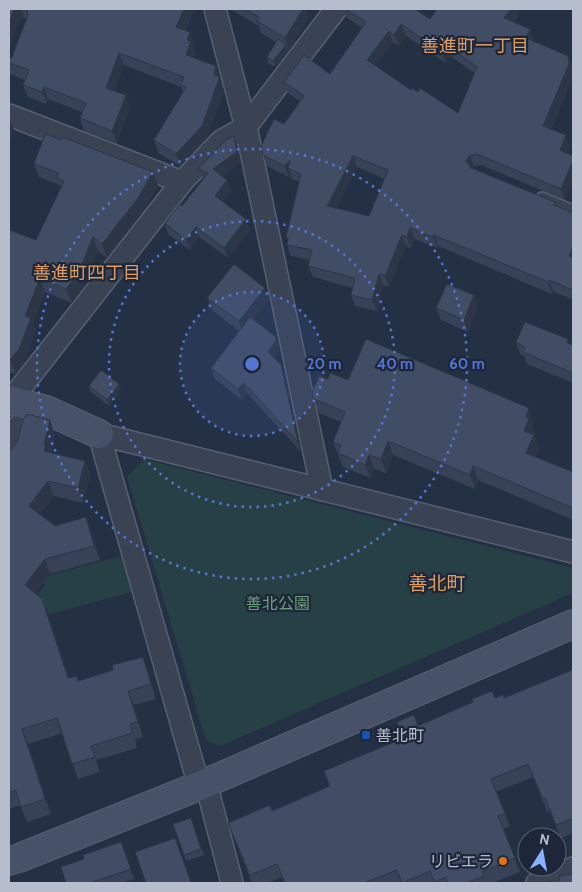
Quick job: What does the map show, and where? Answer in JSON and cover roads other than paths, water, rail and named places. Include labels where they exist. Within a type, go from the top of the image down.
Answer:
[{"type":"street","points":[[215,9],[246,127],[322,490]]},
{"type":"street","points":[[9,439],[18,402],[182,182],[221,141],[246,127],[336,9]]},
{"type":"street","points":[[9,115],[182,182]]},
{"type":"street","points":[[18,402],[99,434],[573,552]]},
{"type":"street","points":[[99,434],[232,883]]},
{"type":"street","points":[[9,861],[202,785],[573,624]]},
{"type":"street","points":[[537,883],[573,868]]},
{"type":"lane","points":[[530,193],[573,211]]},
{"type":"place","name":"善北町","points":[[366,735]]},
{"type":"place","name":"リビエラ","points":[[503,861]]},
{"type":"district","name":"善進町一丁目","points":[[475,46]]},
{"type":"district","name":"善進町四丁目","points":[[87,273]]},
{"type":"district","name":"善北町","points":[[437,583]]},
{"type":"park label","name":"善北公園","points":[[278,603]]}]
